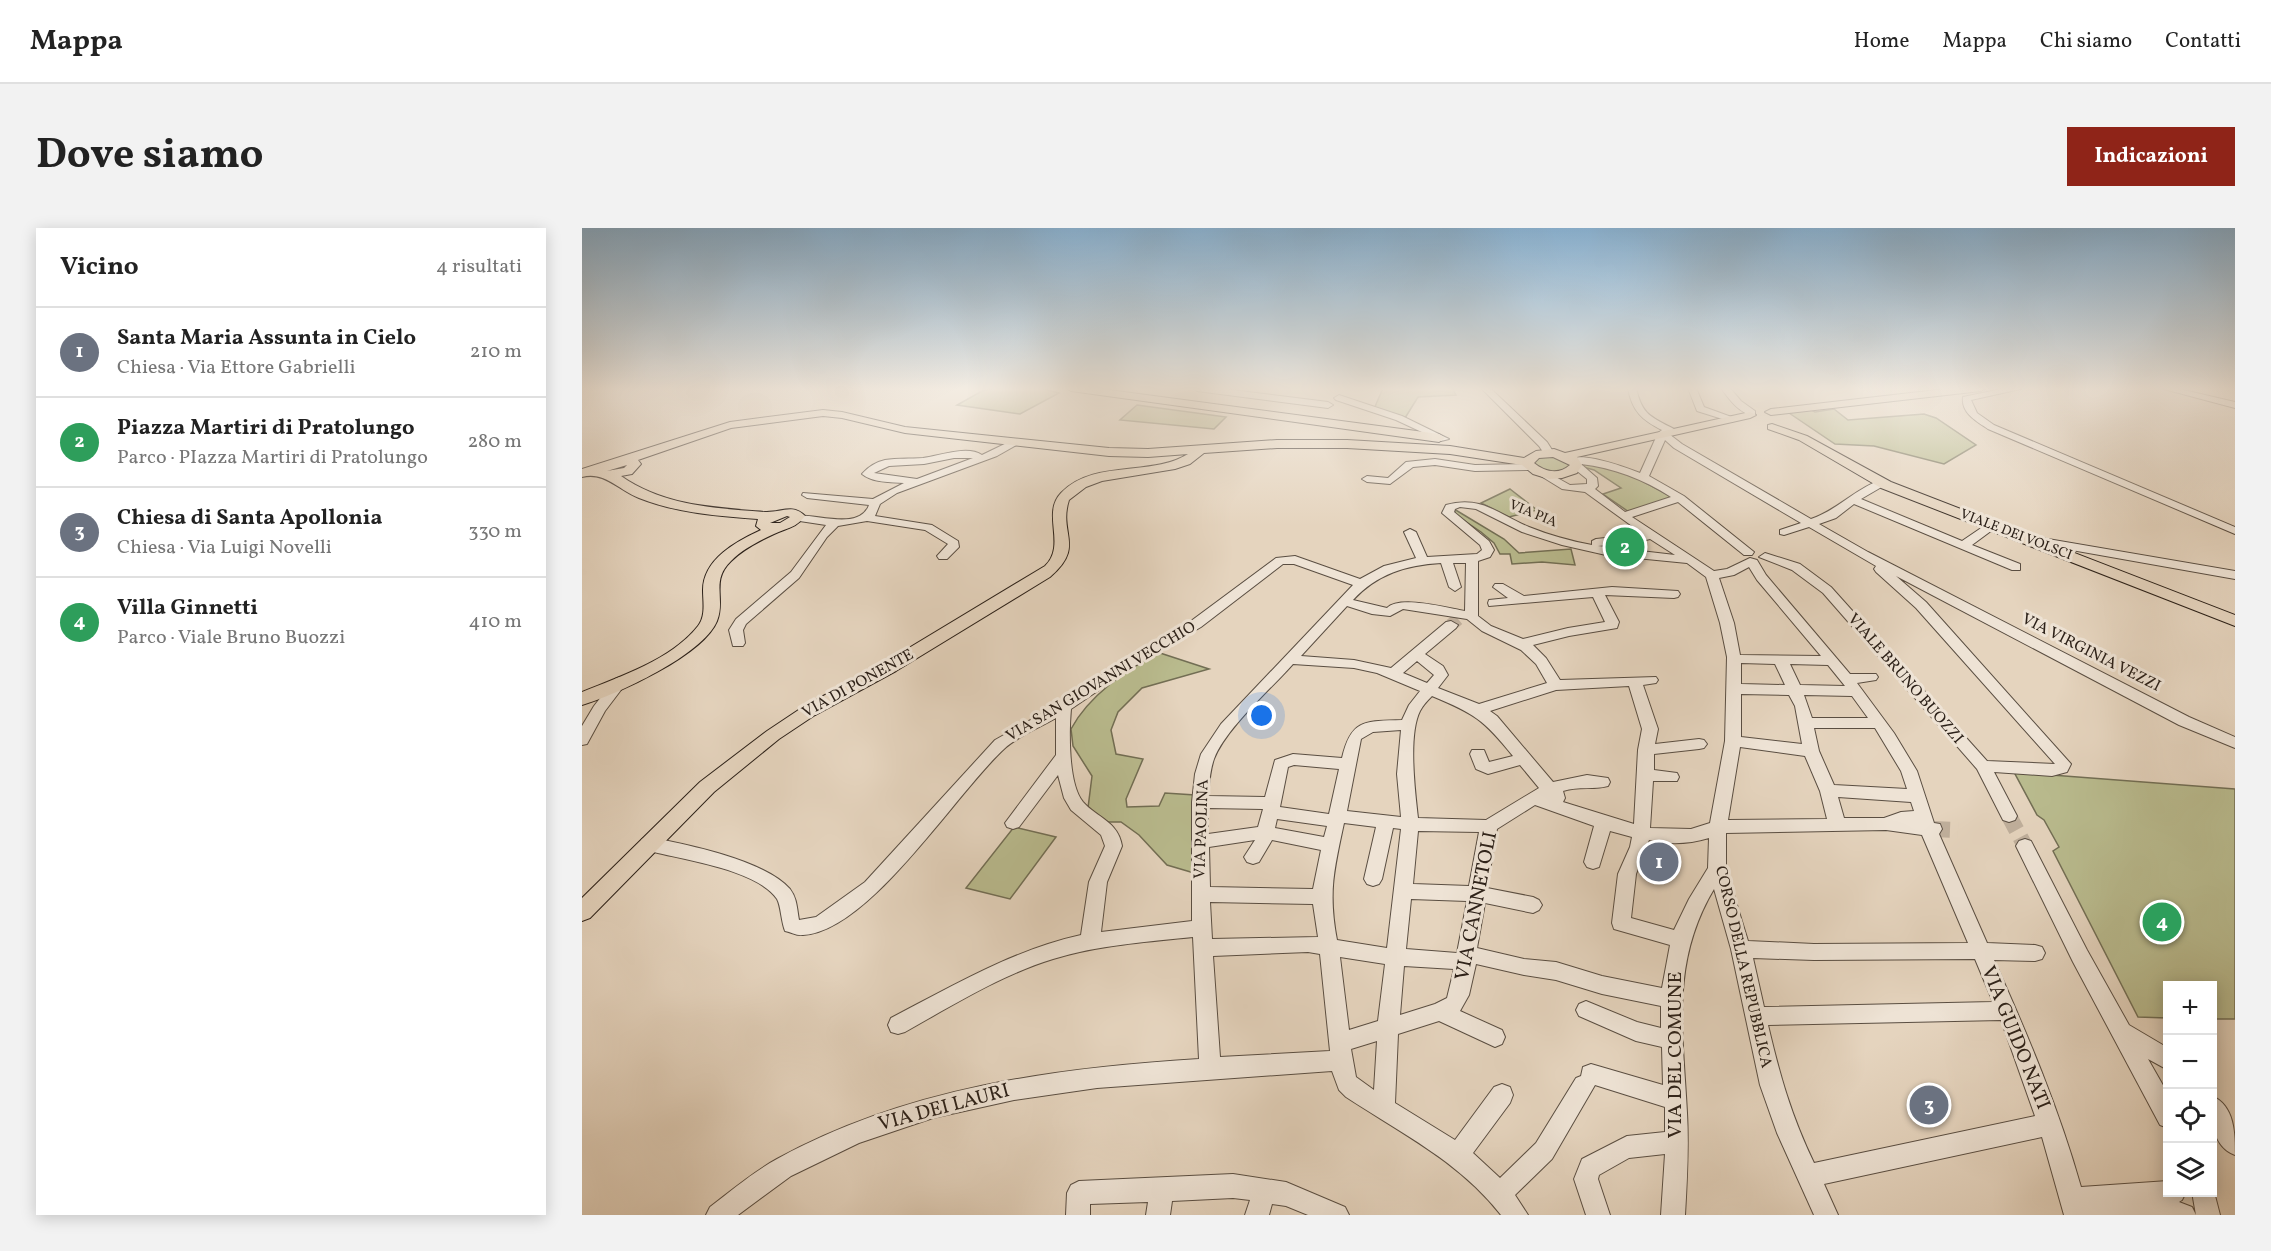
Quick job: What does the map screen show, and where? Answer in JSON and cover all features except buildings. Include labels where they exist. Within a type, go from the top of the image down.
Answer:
[{"type":"main road","points":[[582,474],[627,469],[660,447],[701,434]]},
{"type":"main road","points":[[942,434],[1109,452],[1168,452],[1314,443],[1377,445],[1458,451],[1532,464],[1567,473],[1574,470],[1572,460]]},
{"type":"main road","points":[[1412,434],[1507,450],[1532,464]]},
{"type":"main road","points":[[1532,464],[1549,453],[1572,460],[1660,434]]},
{"type":"main road","name":"VIALE DEI VOLSCI","points":[[1793,434],[1881,483],[2082,561],[2101,560],[2137,582],[2235,621]]},
{"type":"main road","name":"VIALE DEI VOLSCI","points":[[1799,434],[1803,438]]},
{"type":"main road","points":[[1183,463],[1253,446]]},
{"type":"main road","name":"VIA DI PONENTE","points":[[1117,474],[1183,463],[1201,449]]},
{"type":"main road","name":"VIA DI PONENTE","points":[[582,912],[712,782],[791,722],[890,667],[1045,574],[1056,563],[1062,552],[1060,512],[1064,497],[1090,482],[1158,462],[1168,452]]},
{"type":"main road","points":[[607,471],[627,469]]},
{"type":"main road","points":[[627,469],[642,495],[666,504],[766,521],[793,513],[796,514],[795,521]]},
{"type":"main road","points":[[582,699],[679,651],[702,631],[710,620],[713,576],[722,564],[766,521]]},
{"type":"street","points":[[1433,434],[1444,439]]},
{"type":"street","points":[[1533,434],[1549,453]]},
{"type":"street","points":[[1643,477],[1666,434]]},
{"type":"street","points":[[1669,434],[1678,446],[1864,555],[1894,580],[1914,597],[2063,764],[2059,769],[2052,770],[1983,766]]},
{"type":"street","points":[[2008,434],[2235,531]]},
{"type":"street","points":[[807,495],[875,502],[916,481],[988,456],[1015,442]]},
{"type":"street","points":[[916,481],[875,477],[867,474],[874,468],[887,463],[924,461],[954,455],[988,456]]},
{"type":"street","points":[[1572,460],[1593,480],[1593,486],[1588,489]]},
{"type":"street","name":"VIA GUIDO NATI","points":[[1572,460],[1617,466],[1643,477],[1680,498],[1755,559],[1761,577],[1832,661],[1879,723],[1902,758],[1949,879],[2008,1011],[2049,1124],[2074,1210]]},
{"type":"street","points":[[1367,479],[1392,480],[1406,465],[1431,462],[1471,468],[1532,464],[1560,485],[1588,489],[1623,516],[1712,575],[1730,572],[1755,559]]},
{"type":"street","points":[[1784,532],[1835,515],[1853,500],[1881,483]]},
{"type":"street","points":[[1623,516],[1680,498]]},
{"type":"street","points":[[1853,500],[2016,567]]},
{"type":"street","points":[[866,518],[872,512],[875,502]]},
{"type":"street","name":"VIA PIA","points":[[1472,560],[1486,554],[1487,547],[1449,515],[1448,509],[1453,505],[1466,503],[1476,505],[1527,530],[1588,549],[1614,554],[1689,560]]},
{"type":"street","points":[[795,521],[835,524],[866,518],[930,527],[954,543],[953,548],[943,556]]},
{"type":"street","points":[[738,643],[736,630],[741,622],[792,579],[821,535],[835,524]]},
{"type":"street","points":[[1963,545],[1991,526]]},
{"type":"street","points":[[1410,532],[1423,561]]},
{"type":"street","points":[[1596,543],[1651,535]]},
{"type":"street","points":[[2028,540],[2101,560],[2128,563],[2149,561]]},
{"type":"street","name":"VIA VIRGINIA VEZZI","points":[[1864,555],[2184,720],[2235,743]]},
{"type":"street","name":"VIA SAN GIOVANNI VECCHIO","points":[[648,844],[712,860],[755,876],[774,887],[785,897],[792,925],[801,928],[813,927],[842,910],[881,878],[1000,744],[1060,715],[1128,664],[1200,621],[1278,562],[1285,559],[1295,560],[1362,584]]},
{"type":"street","points":[[1446,559],[1455,587]]},
{"type":"street","name":"VIALE BRUNO BUOZZI","points":[[1755,559],[1780,562],[1801,570],[1827,590],[1983,766],[2009,816]]},
{"type":"street","points":[[1394,674],[1460,619],[1473,587],[1472,560]]},
{"type":"street","name":"VIA PAOLINA","points":[[1202,1070],[1203,948],[1200,928],[1200,802],[1205,765],[1216,741],[1362,584],[1384,571],[1423,561],[1472,560]]},
{"type":"street","points":[[2101,560],[2149,561],[2235,575]]},
{"type":"street","points":[[2128,563],[2127,571],[2137,582]]},
{"type":"street","name":"CORSO DELLA REPUBBLICA","points":[[1712,575],[1728,627],[1734,659],[1732,741],[1717,788],[1717,869],[1741,949],[1774,1095],[1807,1176],[1826,1215]]},
{"type":"street","points":[[1894,580],[1906,575]]},
{"type":"street","points":[[1499,587],[1521,600]]},
{"type":"street","points":[[1494,603],[1597,592],[1637,591],[1674,594]]},
{"type":"street","points":[[1914,597],[1933,591]]},
{"type":"street","points":[[1522,644],[1568,632],[1610,627],[1612,622],[1597,592]]},
{"type":"street","points":[[1346,602],[1382,612],[1390,612],[1397,606],[1403,605],[1477,623],[1522,644],[1543,663],[1555,685]]},
{"type":"street","points":[[1384,1108],[1388,1028],[1410,824],[1405,768],[1409,724],[1412,711],[1441,674],[1416,654]]},
{"type":"street","points":[[1734,659],[1832,661]]},
{"type":"street","points":[[1780,659],[1796,692],[1807,723],[1811,751],[1828,791],[1837,825]]},
{"type":"street","points":[[1291,660],[1363,665],[1394,674],[1478,710],[1492,720],[1552,790],[1564,808]]},
{"type":"street","points":[[1734,689],[1796,692],[1851,686],[1871,677]]},
{"type":"street","points":[[1478,710],[1555,685],[1651,680]]},
{"type":"street","points":[[1635,681],[1646,710],[1649,743],[1641,833],[1638,852],[1626,879],[1621,923],[1680,940]]},
{"type":"street","points":[[582,740],[599,709],[620,682]]},
{"type":"street","points":[[1060,715],[1063,757],[1071,799],[1109,832],[1114,843],[1112,855],[1099,879],[1090,943]]},
{"type":"street","points":[[1807,723],[1879,723]]},
{"type":"street","points":[[1409,724],[1359,732],[1352,741],[1321,897],[1344,1074],[1350,1087],[1459,1154],[1500,1194],[1516,1215]]},
{"type":"street","points":[[1732,741],[1811,751]]},
{"type":"street","points":[[1649,743],[1699,744]]},
{"type":"street","points":[[1478,754],[1482,765],[1488,768],[1524,758]]},
{"type":"street","points":[[1013,823],[1063,757]]},
{"type":"street","points":[[1253,857],[1262,847],[1278,771],[1284,762],[1293,759],[1347,764]]},
{"type":"street","points":[[1646,775],[1671,777]]},
{"type":"street","name":"VIA CANNETOLI","points":[[1340,1052],[1388,1028],[1440,1012],[1457,1000],[1467,958],[1489,826],[1533,798],[1552,790],[1580,781],[1602,782]]},
{"type":"street","points":[[1828,791],[1915,790]]},
{"type":"street","points":[[1533,798],[1641,833],[1688,837],[1718,827],[1928,825]]},
{"type":"street","points":[[1200,802],[1271,808],[1337,818],[1410,824],[1489,826]]},
{"type":"street","points":[[1593,861],[1604,821]]},
{"type":"street","points":[[1373,879],[1386,822]]},
{"type":"street","points":[[1200,842],[1265,832],[1331,845]]},
{"type":"street","points":[[2025,846],[2080,956],[2163,1108]]},
{"type":"street","name":"VIA DEL COMUNE","points":[[1673,1215],[1675,1099],[1672,999],[1680,940],[1701,894],[1717,869]]},
{"type":"street","points":[[1403,891],[1478,894],[1533,905]]},
{"type":"street","points":[[1200,894],[1321,897]]},
{"type":"street","points":[[898,1025],[1011,967],[1055,950],[1200,928]]},
{"type":"street","points":[[1203,948],[1296,943],[1395,957],[1467,958],[1556,971],[1602,985],[1672,999]]},
{"type":"street","points":[[1741,949],[1818,954],[1980,950],[2035,953]]},
{"type":"street","points":[[1586,1010],[1636,1031],[1672,1040]]},
{"type":"street","points":[[1756,1016],[2008,1011]]},
{"type":"street","points":[[1440,1012],[1495,1037]]},
{"type":"street","points":[[2122,1031],[2163,1057]]},
{"type":"street","name":"VIA DEI LAURI","points":[[718,1215],[758,1182],[790,1162],[829,1143],[886,1122],[978,1096],[1034,1085],[1202,1070],[1340,1052]]},
{"type":"street","points":[[1500,1194],[1544,1151],[1588,1080],[1675,1099]]},
{"type":"street","points":[[1459,1154],[1502,1095]]},
{"type":"street","points":[[2217,1115],[2235,1144]]},
{"type":"street","points":[[1807,1176],[2049,1124]]},
{"type":"street","points":[[1598,1215],[1586,1179],[1590,1167],[1628,1147],[1675,1142]]},
{"type":"street","points":[[1078,1204],[1161,1189],[1233,1185],[1265,1189],[1296,1197],[1337,1215]]},
{"type":"street","points":[[1158,1215],[1161,1189]]},
{"type":"street","points":[[1257,1215],[1265,1189]]},
{"type":"street","points":[[2074,1210],[2163,1194]]},
{"type":"street","points":[[2205,1197],[2208,1215]]},
{"type":"street","points":[[2074,1210],[2170,1212],[2184,1215]]},
{"type":"green space","points":[[1820,434],[1960,434],[1976,445],[1944,464],[1874,446],[1835,444]]},
{"type":"green space","points":[[1553,456],[1569,463],[1569,466],[1560,471],[1551,472],[1533,463],[1538,458]]},
{"type":"green space","points":[[1582,463],[1618,468],[1674,498],[1629,512],[1603,494],[1621,488],[1594,470],[1583,467]]},
{"type":"green space","points":[[1510,489],[1537,510],[1509,517],[1481,503]]},
{"type":"green space","points":[[1454,509],[1504,539],[1519,553],[1571,549],[1575,565],[1542,562],[1512,564],[1510,554],[1500,554],[1494,543],[1456,515]]},
{"type":"green space","points":[[1157,652],[1209,669],[1142,688],[1118,712],[1111,730],[1116,754],[1143,759],[1126,799],[1127,807],[1159,806],[1165,793],[1195,795],[1194,873],[1167,865],[1139,835],[1121,822],[1108,822],[1088,808],[1092,776],[1073,746],[1071,729],[1088,705],[1120,676]]},
{"type":"green space","points":[[2014,772],[2235,789],[2235,1019],[2217,1019],[2217,981],[2163,981],[2163,1018],[2138,1017],[2053,851],[2059,847],[2044,820],[2037,815]]},
{"type":"green space","points":[[1014,827],[1056,837],[1010,899],[966,888]]},
{"type":"tunnel","points":[[1451,625],[1458,619]]},
{"type":"tunnel","points":[[2009,816],[2025,846]]},
{"type":"tunnel","points":[[1934,829],[1958,830]]},
{"type":"place","name":"Piazza Martiri di Pratolungo","points":[[1625,547]]},
{"type":"place","name":"Santa Maria Assunta in Cielo","points":[[1659,862]]},
{"type":"place","name":"Villa Ginnetti","points":[[2162,922]]},
{"type":"place","name":"Chiesa di Santa Apollonia","points":[[1929,1105]]}]
